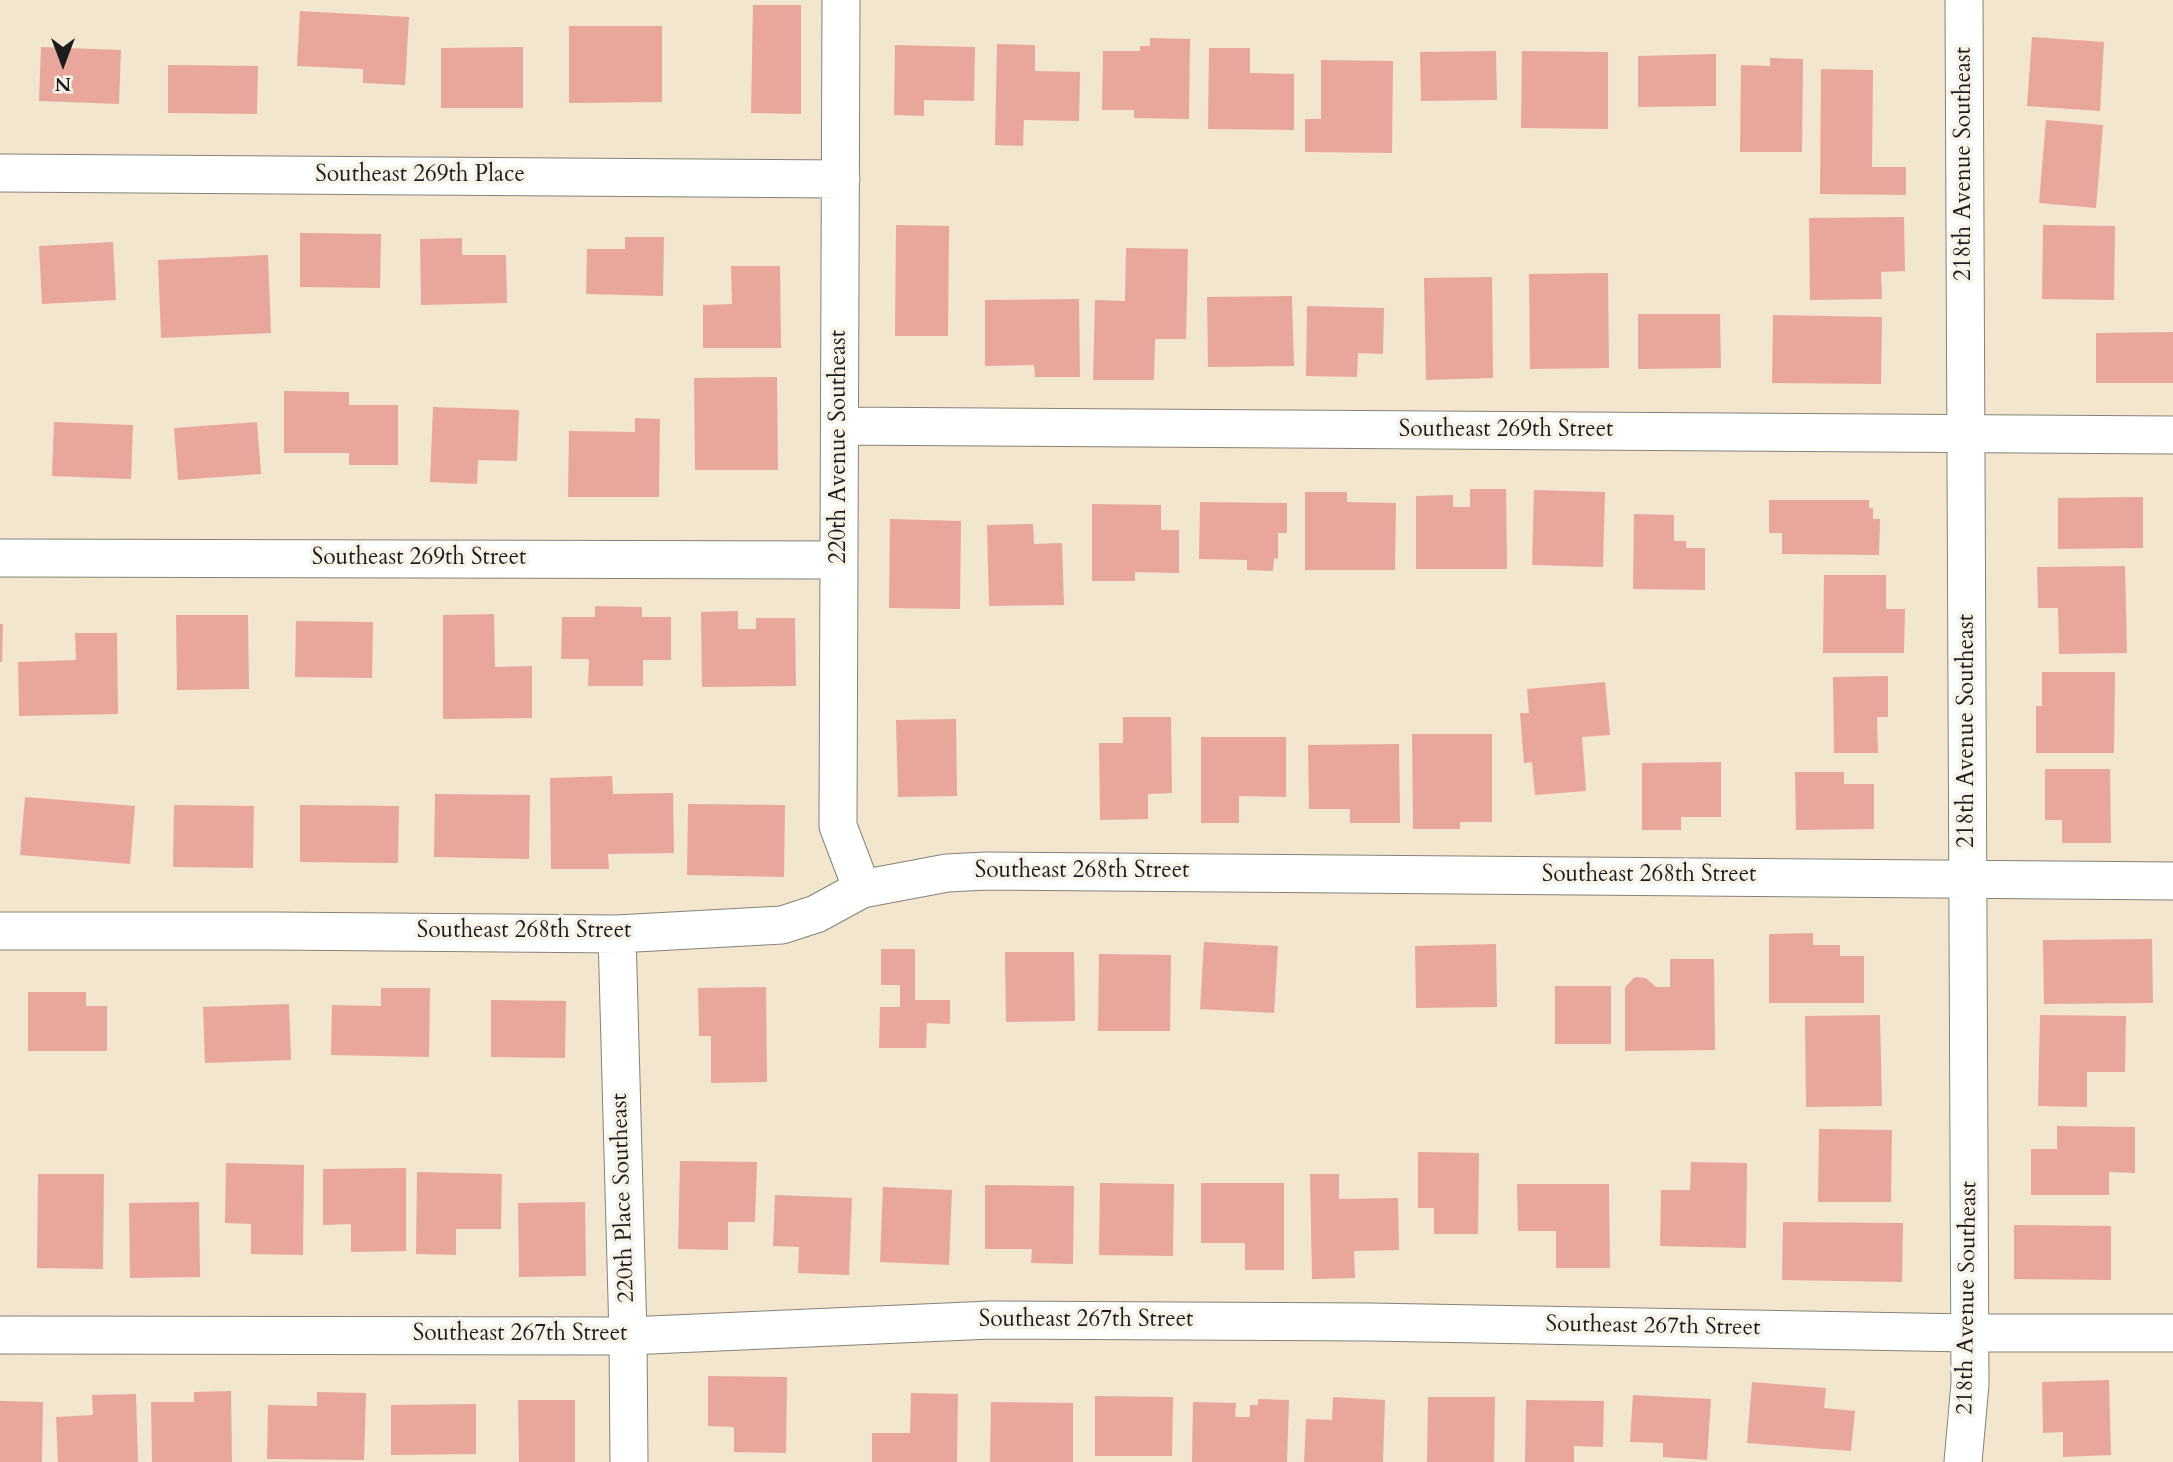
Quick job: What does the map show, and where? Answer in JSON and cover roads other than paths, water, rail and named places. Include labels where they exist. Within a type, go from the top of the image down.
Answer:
[{"type":"street","name":"220th Avenue Southeast","points":[[841,0],[838,825],[862,889]]},
{"type":"street","name":"218th Avenue Southeast","points":[[1963,1462],[1970,1384],[1970,879],[1964,0]]},
{"type":"street","name":"Southeast 269th Place","points":[[0,173],[841,179]]},
{"type":"street","name":"Southeast 269th Street","points":[[840,426],[2173,435]]},
{"type":"street","name":"Southeast 269th Street","points":[[0,558],[839,560]]},
{"type":"street","name":"Southeast 268th Street","points":[[0,931],[274,930],[617,934],[782,925],[816,914],[862,889],[947,873],[987,870],[2173,881]]},
{"type":"street","name":"220th Place Southeast","points":[[617,934],[629,1462]]},
{"type":"street","name":"Southeast 267th Street","points":[[0,1335],[628,1336],[991,1320],[1384,1322],[1969,1333],[2173,1334]]}]
